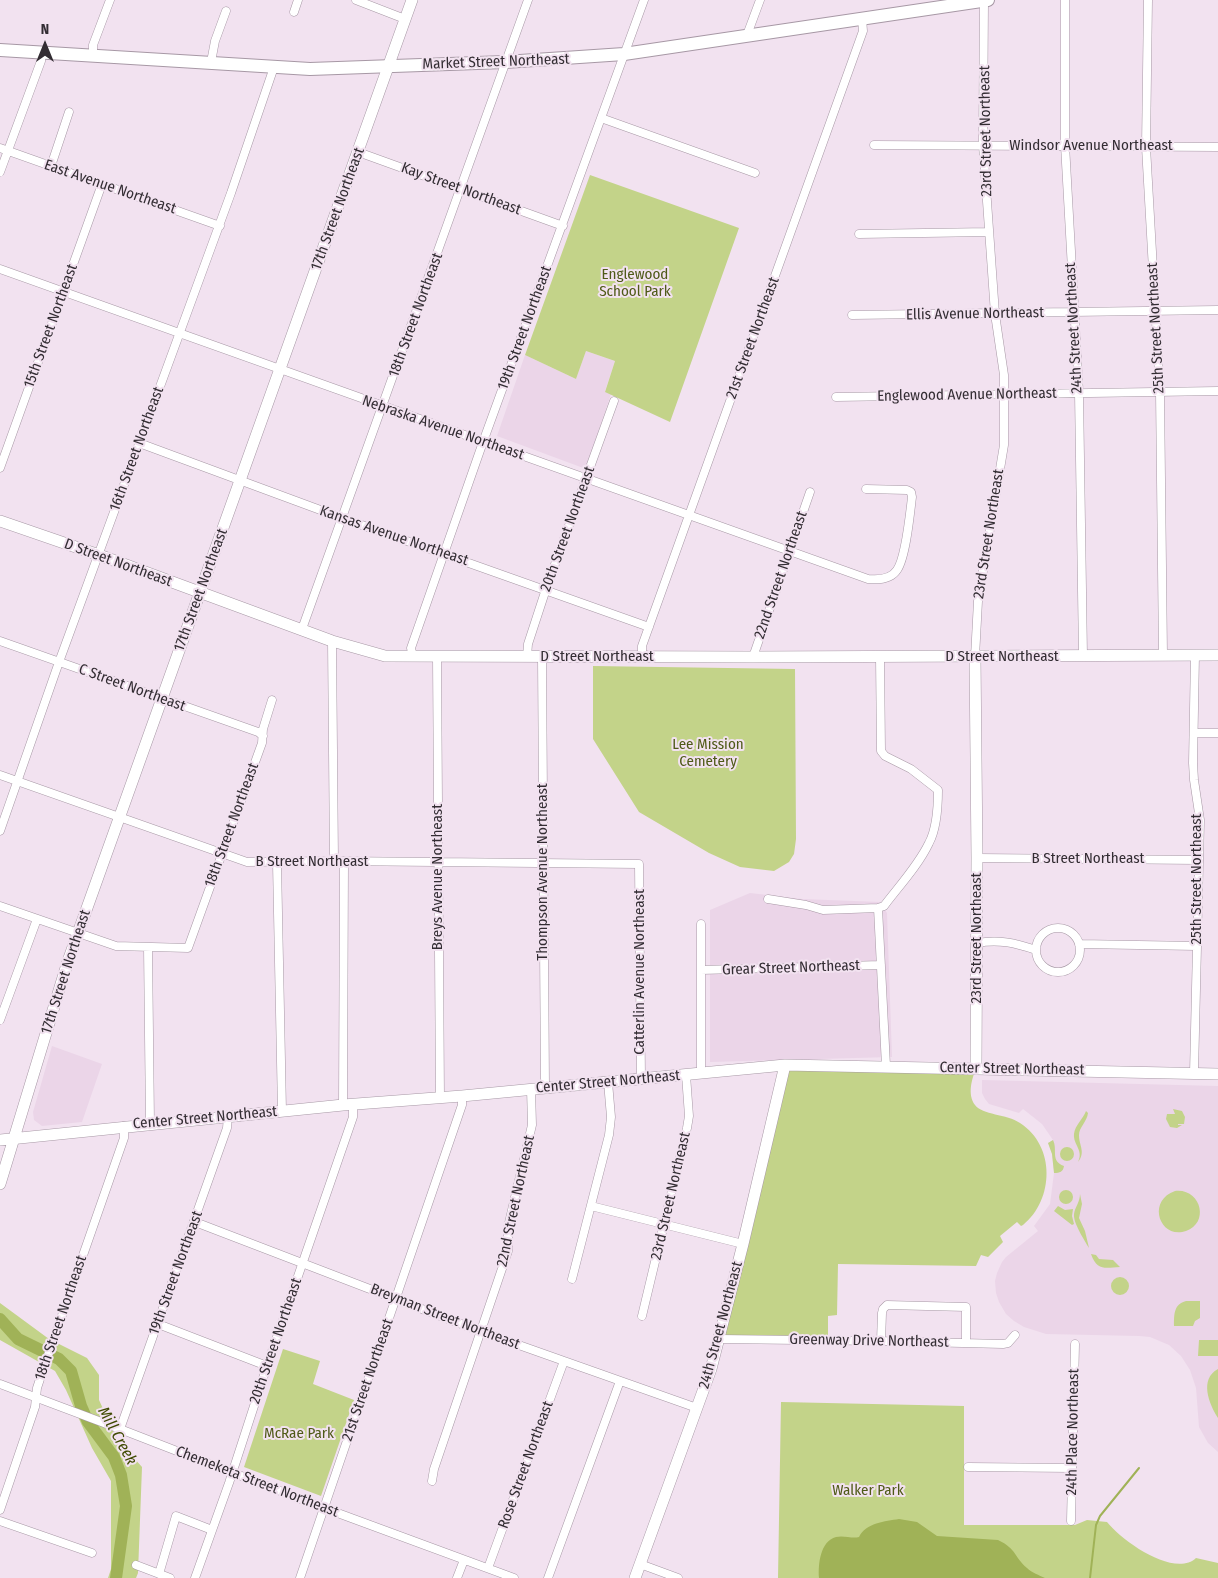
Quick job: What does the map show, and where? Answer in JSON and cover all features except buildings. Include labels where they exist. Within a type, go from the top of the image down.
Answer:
[{"type":"main road","name":"17th Street Northeast","points":[[0,1184],[78,933],[412,0]]},
{"type":"main road","name":"Market Street Northeast","points":[[0,50],[310,69],[505,62],[624,54],[988,0]]},
{"type":"main road","name":"D Street Northeast","points":[[0,521],[99,555],[332,641],[385,656],[1218,656]]},
{"type":"main road","name":"23rd Street Northeast","points":[[975,657],[977,858],[976,1068]]},
{"type":"main road","name":"Center Street Northeast","points":[[0,1140],[150,1123],[785,1066],[886,1066],[1218,1074]]},
{"type":"main road","name":"24th Street Northeast","points":[[635,1578],[711,1368],[743,1244],[785,1066]]},
{"type":"street","points":[[93,55],[93,46],[110,0]]},
{"type":"street","points":[[294,12],[298,0]]},
{"type":"street","points":[[356,0],[405,19]]},
{"type":"street","name":"18th Street Northeast","points":[[302,629],[528,0]]},
{"type":"street","name":"19th Street Northeast","points":[[413,657],[411,648],[483,442],[644,0]]},
{"type":"street","points":[[747,35],[760,0]]},
{"type":"street","name":"24th Street Northeast","points":[[1065,0],[1065,145],[1078,393],[1083,656]]},
{"type":"street","name":"25th Street Northeast","points":[[1148,0],[1146,147],[1160,392],[1163,655]]},
{"type":"street","name":"23rd Street Northeast","points":[[975,657],[978,601],[1004,445],[1005,395],[1002,356],[995,314],[984,145],[984,1]]},
{"type":"street","points":[[211,62],[215,41],[226,12]]},
{"type":"street","name":"21st Street Northeast","points":[[642,657],[642,646],[863,31],[862,18]]},
{"type":"street","points":[[0,172],[4,150],[41,61],[42,52]]},
{"type":"street","name":"16th Street Northeast","points":[[0,830],[139,443],[220,226],[274,67]]},
{"type":"street","points":[[50,166],[69,112]]},
{"type":"street","points":[[601,118],[755,174]]},
{"type":"street","name":"Windsor Avenue Northeast","points":[[874,145],[1218,147]]},
{"type":"street","name":"East Avenue Northeast","points":[[4,150],[220,226]]},
{"type":"street","name":"Kay Street Northeast","points":[[358,152],[563,226]]},
{"type":"street","name":"15th Street Northeast","points":[[0,468],[102,184]]},
{"type":"street","points":[[859,234],[989,232]]},
{"type":"street","name":"Nebraska Avenue Northeast","points":[[0,269],[868,579],[879,580],[897,571],[904,552],[911,492],[902,489],[866,489]]},
{"type":"street","name":"Ellis Avenue Northeast","points":[[852,315],[1218,310]]},
{"type":"street","name":"Englewood Avenue Northeast","points":[[836,397],[1218,391]]},
{"type":"street","name":"20th Street Northeast","points":[[527,657],[528,644],[546,589],[614,401]]},
{"type":"street","name":"Kansas Avenue Northeast","points":[[139,443],[342,518],[649,627]]},
{"type":"street","name":"22nd Street Northeast","points":[[752,657],[810,492]]},
{"type":"street","name":"C Street Northeast","points":[[0,641],[258,732],[263,736]]},
{"type":"street","points":[[332,641],[334,861]]},
{"type":"street","name":"25th Street Northeast","points":[[1194,1073],[1200,820],[1194,780],[1195,655]]},
{"type":"street","name":"Breys Avenue Northeast","points":[[437,657],[440,1098]]},
{"type":"street","name":"Thompson Avenue Northeast","points":[[542,657],[545,1088]]},
{"type":"street","points":[[768,899],[806,905],[823,910],[878,908],[884,906],[916,864],[929,843],[934,830],[938,793],[936,787],[912,769],[885,756],[882,751],[880,657]]},
{"type":"street","name":"18th Street Northeast","points":[[148,948],[188,948],[263,736],[263,729],[272,700]]},
{"type":"street","points":[[1194,733],[1218,733]]},
{"type":"street","name":"B Street Northeast","points":[[0,775],[221,855],[247,862],[639,864]]},
{"type":"street","name":"B Street Northeast","points":[[977,858],[1199,860]]},
{"type":"street","name":"20th Street Northeast","points":[[195,1578],[353,1118],[348,1105],[344,861]]},
{"type":"street","points":[[277,863],[282,1111]]},
{"type":"street","name":"Catterlin Avenue Northeast","points":[[639,864],[641,1079]]},
{"type":"street","points":[[0,906],[116,946],[148,948],[150,1123]]},
{"type":"street","points":[[878,908],[886,1066]]},
{"type":"street","points":[[0,1020],[38,919]]},
{"type":"street","points":[[701,924],[701,1074]]},
{"type":"street","points":[[1052,929],[1065,930],[1072,933],[1079,944],[1080,951],[1074,964],[1058,972],[1051,971],[1040,963],[1036,950],[1040,937],[1052,929]]},
{"type":"street","points":[[977,943],[996,940],[1007,941],[1036,950]]},
{"type":"street","points":[[1079,944],[1197,946]]},
{"type":"street","name":"Grear Street Northeast","points":[[701,970],[880,965]]},
{"type":"street","name":"23rd Street Northeast","points":[[642,1316],[689,1116],[686,1075]]},
{"type":"street","points":[[572,1279],[611,1124],[608,1082]]},
{"type":"street","name":"22nd Street Northeast","points":[[432,1482],[434,1469],[508,1251],[508,1227],[533,1119],[531,1089]]},
{"type":"street","name":"21st Street Northeast","points":[[300,1578],[462,1106],[462,1096]]},
{"type":"street","name":"19th Street Northeast","points":[[120,1429],[195,1222],[227,1128],[228,1116]]},
{"type":"street","name":"18th Street Northeast","points":[[0,1510],[35,1407],[37,1388],[51,1344],[124,1138],[124,1126]]},
{"type":"street","points":[[591,1206],[743,1244]]},
{"type":"street","name":"Breyman Street Northeast","points":[[195,1222],[482,1332],[697,1408]]},
{"type":"street","points":[[881,1340],[882,1313],[883,1309],[887,1306],[966,1307],[966,1343]]},
{"type":"street","points":[[158,1324],[267,1366]]},
{"type":"street","name":"Greenway Drive Northeast","points":[[719,1338],[1003,1344],[1008,1343],[1015,1334]]},
{"type":"street","name":"24th Place Northeast","points":[[1071,1521],[1075,1344]]},
{"type":"street","name":"Rose Street Northeast","points":[[488,1568],[564,1361]]},
{"type":"street","points":[[548,1578],[620,1381]]},
{"type":"street","name":"Chemeketa Street Northeast","points":[[0,1384],[324,1508],[514,1578]]},
{"type":"street","points":[[968,1467],[1072,1468]]},
{"type":"street","points":[[159,1574],[176,1516],[212,1530]]},
{"type":"street","points":[[0,1521],[92,1554]]},
{"type":"street","points":[[458,1578],[464,1560]]},
{"type":"street","points":[[640,1564],[678,1578]]},
{"type":"street","points":[[136,1565],[170,1578]]},
{"type":"shaded area","points":[[586,351],[615,361],[605,391],[611,394],[586,469],[497,436],[525,355],[576,379]]},
{"type":"shaded area","points":[[750,893],[802,899],[880,902],[887,913],[892,1057],[710,1062],[710,910]]},
{"type":"shaded area","points":[[52,1046],[102,1064],[82,1122],[42,1126],[34,1120],[33,1112]]},
{"type":"shaded area","points":[[982,1080],[1218,1086],[1218,1452],[1208,1443],[1199,1427],[1196,1388],[1190,1370],[1181,1356],[1169,1345],[1150,1337],[1139,1336],[1046,1334],[1024,1327],[1006,1314],[996,1293],[995,1281],[997,1273],[1006,1257],[1038,1231],[1034,1226],[1050,1204],[1054,1173],[1052,1154],[1048,1143],[1053,1140],[1042,1124],[1023,1109],[1019,1113],[989,1104],[982,1093]]},
{"type":"shaded area","points":[[899,1519],[917,1522],[937,1536],[998,1540],[1009,1547],[1029,1570],[1045,1578],[819,1578],[821,1554],[826,1543],[831,1539],[836,1537],[859,1537],[862,1532],[871,1526]]},
{"type":"green space","name":"Englewood School Park","points":[[590,175],[739,228],[670,422],[605,392],[615,361],[586,351],[576,379],[525,355]]},
{"type":"green space","name":"Lee Mission Cemetery","points":[[593,666],[795,669],[796,839],[794,854],[789,862],[774,871],[740,867],[709,853],[639,812],[593,739]]},
{"type":"green space","points":[[785,1065],[976,1068],[971,1091],[975,1105],[983,1111],[1020,1123],[1032,1133],[1040,1145],[1047,1173],[1041,1202],[1023,1225],[1021,1226],[1017,1222],[1000,1236],[1003,1242],[988,1257],[981,1255],[976,1266],[838,1264],[837,1315],[828,1316],[828,1340],[719,1339]]},
{"type":"green space","points":[[1173,1109],[1182,1111],[1185,1117],[1184,1124],[1178,1124],[1182,1125],[1177,1128],[1170,1127],[1166,1119],[1167,1114],[1175,1114]]},
{"type":"green space","points":[[1086,1111],[1088,1113],[1087,1116],[1079,1132],[1082,1152],[1080,1158],[1074,1134]]},
{"type":"green space","points":[[1053,1140],[1057,1161],[1064,1166],[1062,1171],[1058,1173],[1054,1173],[1052,1154],[1048,1143]]},
{"type":"green space","points":[[1064,1147],[1070,1147],[1074,1154],[1070,1161],[1064,1161],[1060,1157],[1060,1151]]},
{"type":"green space","points":[[1063,1190],[1069,1190],[1073,1197],[1069,1204],[1063,1204],[1059,1200],[1059,1194]]},
{"type":"green space","points":[[1175,1191],[1191,1195],[1199,1207],[1198,1221],[1186,1231],[1177,1232],[1169,1230],[1163,1225],[1160,1218],[1159,1210],[1161,1203],[1166,1196]]},
{"type":"green space","points":[[1080,1194],[1082,1204],[1079,1218],[1085,1231],[1089,1248],[1074,1218]]},
{"type":"green space","points":[[1058,1206],[1065,1210],[1073,1209],[1074,1224],[1072,1225],[1054,1211]]},
{"type":"green space","points":[[1091,1254],[1096,1255],[1099,1259],[1113,1260],[1120,1267],[1106,1268],[1099,1266]]},
{"type":"green space","points":[[1120,1277],[1126,1280],[1129,1286],[1126,1292],[1120,1295],[1114,1292],[1111,1286],[1114,1280]]},
{"type":"green space","points":[[1186,1301],[1200,1301],[1200,1318],[1195,1321],[1193,1326],[1174,1326],[1177,1307]]},
{"type":"green space","points":[[0,1303],[49,1339],[87,1358],[99,1375],[99,1400],[117,1439],[142,1467],[138,1573],[136,1578],[108,1578],[111,1569],[111,1481],[92,1448],[66,1390],[55,1371],[0,1340]]},
{"type":"green space","points":[[1199,1340],[1218,1340],[1218,1356],[1198,1356]]},
{"type":"green space","name":"McRae Park","points":[[283,1349],[320,1361],[313,1384],[354,1400],[321,1496],[244,1467]]},
{"type":"green space","points":[[1218,1369],[1218,1418],[1209,1399],[1207,1385],[1212,1373]]},
{"type":"green space","name":"Walker Park","points":[[781,1402],[964,1406],[964,1525],[1075,1525],[1087,1520],[1107,1522],[1125,1539],[1163,1561],[1175,1564],[1187,1563],[1196,1558],[1218,1563],[1218,1578],[778,1578]]},
{"type":"waterway","name":"Mill Creek","points":[[0,1319],[18,1339],[59,1359],[71,1371],[81,1406],[88,1422],[114,1457],[121,1475],[126,1506],[116,1578]]},
{"type":"waterway","points":[[1090,1578],[1096,1525],[1100,1516],[1139,1468]]}]
